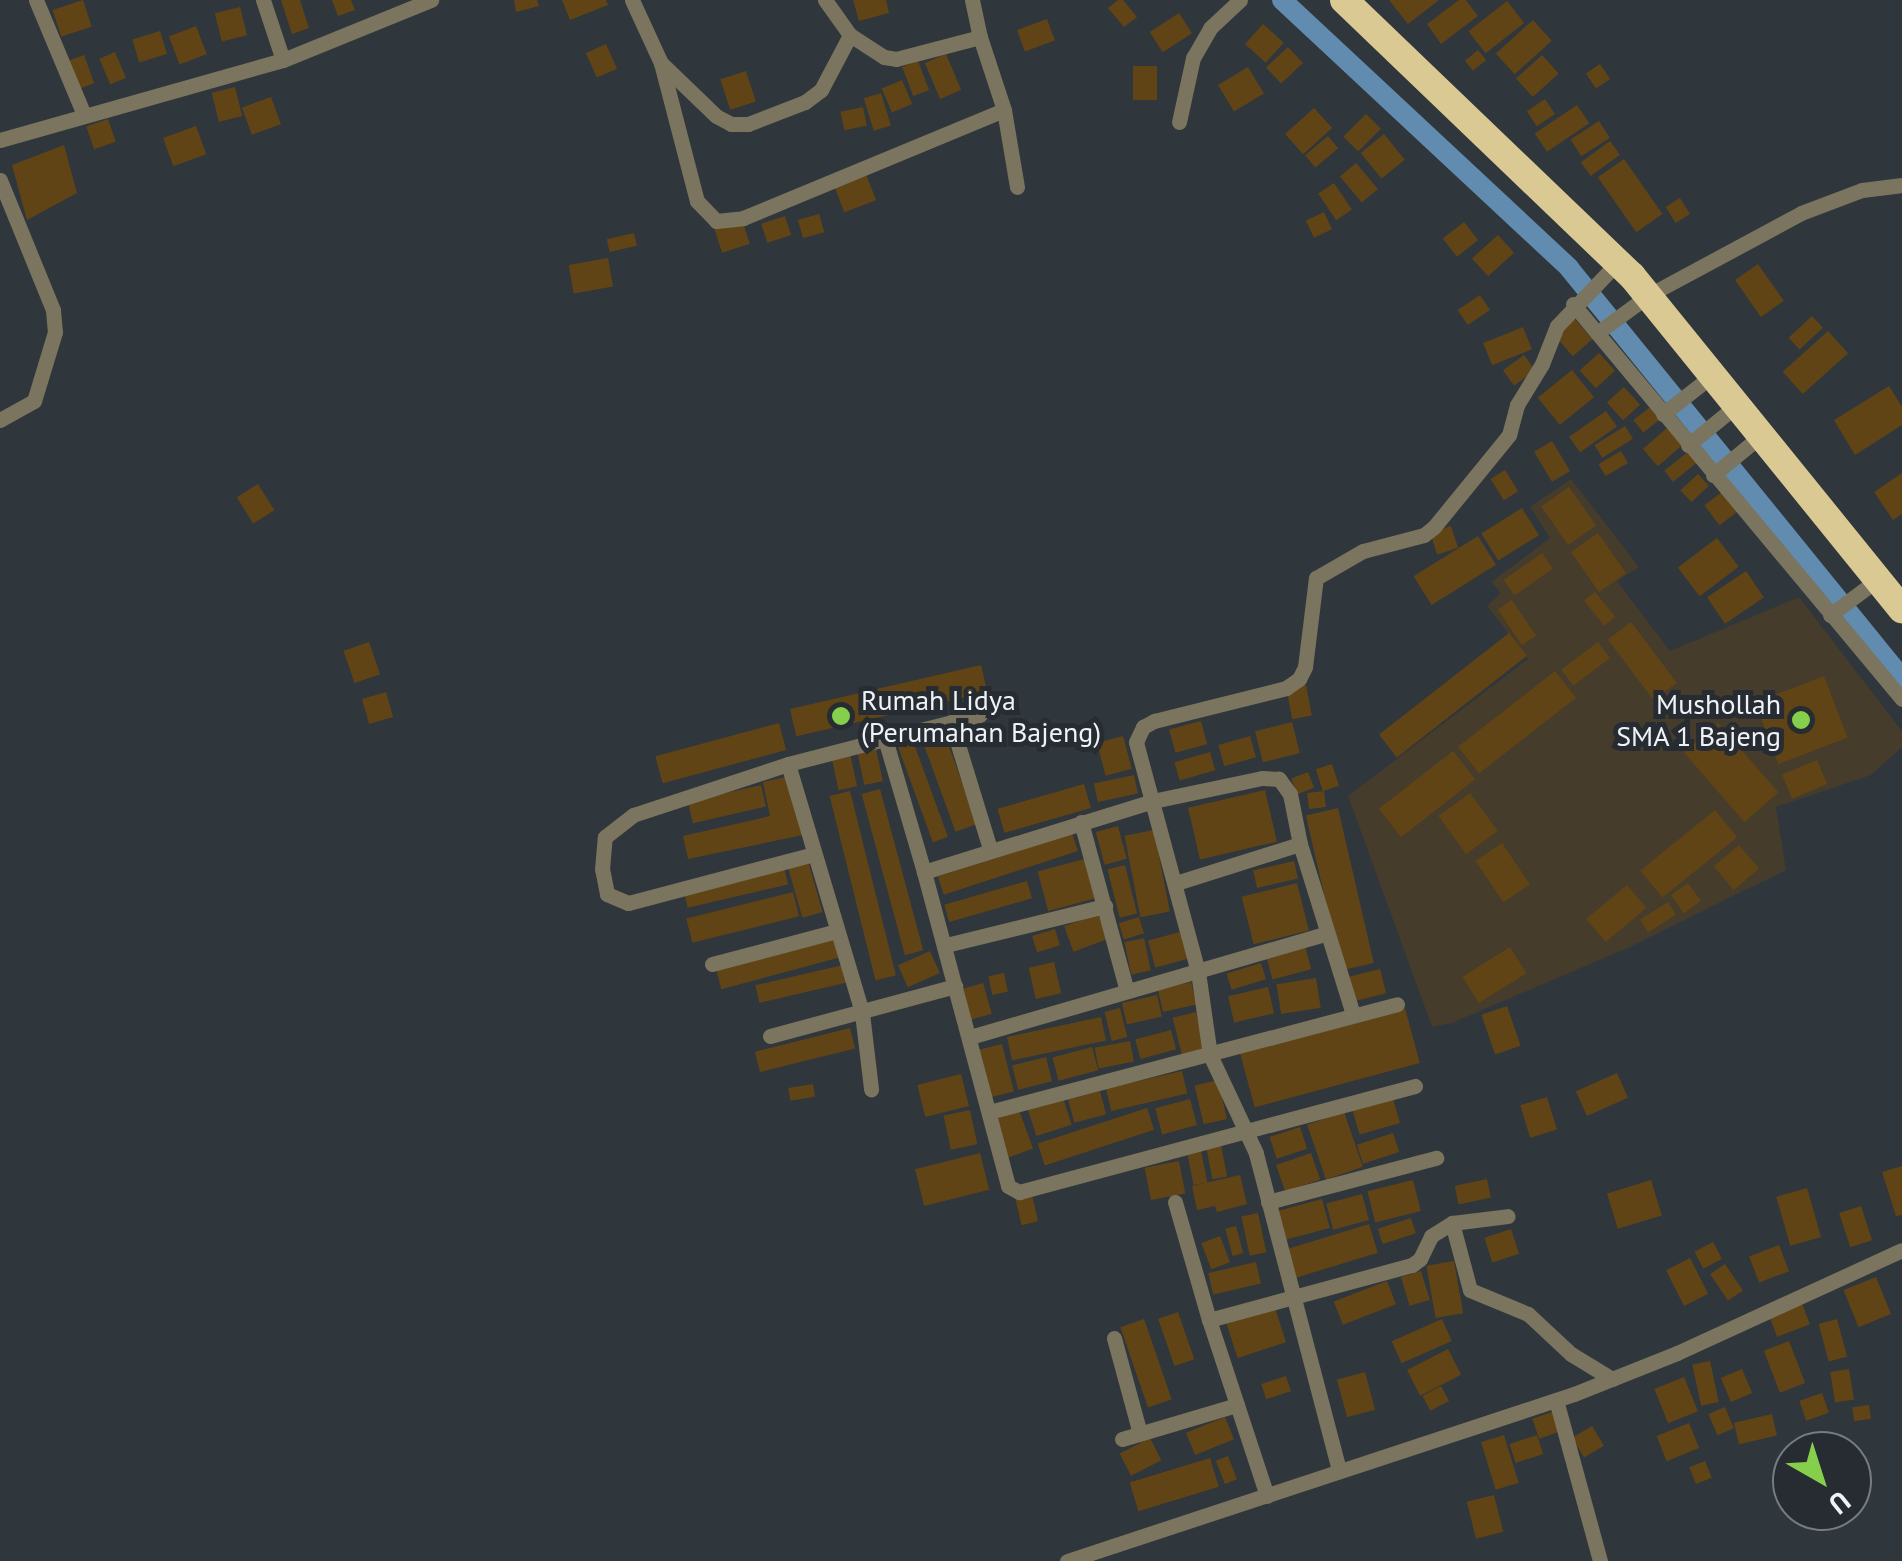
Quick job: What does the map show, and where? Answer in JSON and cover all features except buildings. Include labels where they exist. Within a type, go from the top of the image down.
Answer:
[{"type":"highway","points":[[1344,0],[1612,268],[1870,586],[1902,609]]},
{"type":"street","points":[[36,0],[84,116]]},
{"type":"street","points":[[263,0],[283,60]]},
{"type":"street","points":[[0,140],[283,60],[410,4],[431,0]]},
{"type":"street","points":[[632,0],[661,63],[697,202],[716,221],[743,218],[1004,110]]},
{"type":"street","points":[[824,0],[850,35],[872,52],[896,59],[980,37]]},
{"type":"street","points":[[972,0],[1004,110],[1017,187]]},
{"type":"street","points":[[1179,122],[1193,58],[1210,28],[1240,0]]},
{"type":"street","points":[[661,63],[716,116],[731,124],[748,124],[806,102],[821,90],[850,35]]},
{"type":"street","points":[[0,180],[53,310],[55,332],[34,401],[0,420]]},
{"type":"street","points":[[1600,330],[1639,302],[1802,213],[1862,190],[1902,185]]},
{"type":"street","points":[[1339,1470],[1256,1153],[1210,1055],[1198,972],[1136,742],[1143,727],[1295,684],[1305,667],[1316,578],[1363,551],[1424,535],[1434,526],[1509,436],[1517,406],[1542,364],[1556,326],[1575,302],[1612,268]]},
{"type":"street","points":[[1575,302],[1902,699]]},
{"type":"street","points":[[1665,412],[1704,383]]},
{"type":"street","points":[[1691,442],[1729,410]]},
{"type":"street","points":[[1716,472],[1755,440]]},
{"type":"street","points":[[1832,614],[1870,586]]},
{"type":"street","points":[[814,854],[705,880],[638,902],[620,903],[604,885],[605,837],[615,826],[642,811],[788,764],[980,715]]},
{"type":"street","points":[[952,722],[990,849]]},
{"type":"street","points":[[885,739],[946,946],[1005,1179],[1015,1192],[1415,1086]]},
{"type":"street","points":[[788,764],[862,1013],[871,1089]]},
{"type":"street","points":[[924,872],[1153,802],[1262,778],[1278,779],[1290,794],[1300,844],[1352,1014]]},
{"type":"street","points":[[1081,822],[1127,991]]},
{"type":"street","points":[[1176,883],[1300,844]]},
{"type":"street","points":[[946,946],[1106,906]]},
{"type":"street","points":[[712,964],[838,931]]},
{"type":"street","points":[[970,1036],[1327,933]]},
{"type":"street","points":[[770,1036],[956,986]]},
{"type":"street","points":[[989,1112],[1397,1004]]},
{"type":"street","points":[[1268,1202],[1436,1158]]},
{"type":"street","points":[[1176,1202],[1267,1496]]},
{"type":"street","points":[[1210,1320],[1412,1265],[1420,1259],[1432,1236],[1452,1223],[1508,1216]]},
{"type":"street","points":[[1452,1223],[1470,1290],[1528,1314],[1571,1354],[1612,1379]]},
{"type":"street","points":[[1066,1561],[1556,1400],[1612,1379],[1902,1250]]},
{"type":"street","points":[[1114,1338],[1140,1434]]},
{"type":"street","points":[[1556,1400],[1600,1561]]},
{"type":"street","points":[[1122,1439],[1237,1405]]},
{"type":"shaded area","points":[[1571,479],[1639,567],[1617,581],[1670,651],[1799,597],[1902,731],[1902,747],[1871,775],[1776,807],[1786,870],[1632,946],[1452,1023],[1432,1027],[1348,796],[1528,659],[1487,606],[1501,593],[1491,582],[1550,538],[1530,507]]},
{"type":"waterway","points":[[1282,0],[1569,268],[1902,678]]},
{"type":"place","name":"Rumah Lidya (Perumahan Bajeng)","points":[[841,716]]},
{"type":"place","name":"Mushollah SMA 1 Bajeng","points":[[1801,720]]}]
